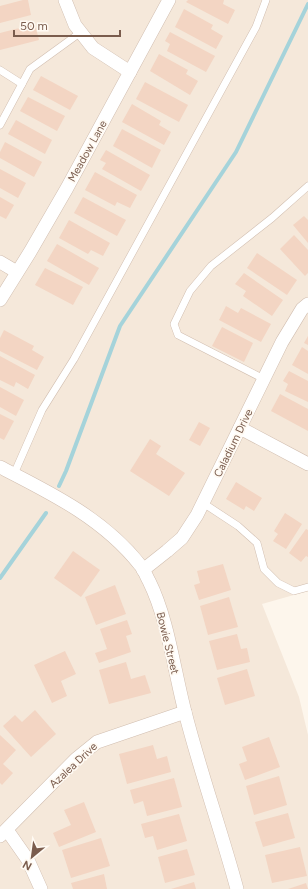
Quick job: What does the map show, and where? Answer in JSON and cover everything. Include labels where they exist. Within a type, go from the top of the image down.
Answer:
[{"type":"street","points":[[65,0],[75,25],[94,48],[130,72]]},
{"type":"street","name":"Meadow Lane","points":[[0,300],[67,188],[169,0]]},
{"type":"street","points":[[0,262],[17,272]]},
{"type":"street","name":"Caladium Drive","points":[[143,570],[182,538],[197,515],[282,342],[302,309],[308,304]]},
{"type":"street","points":[[240,428],[308,464]]},
{"type":"street","name":"Bowie Street","points":[[0,467],[47,490],[90,518],[119,542],[142,566],[155,592],[162,614],[185,712],[237,889]]},
{"type":"street","name":"Azalea Drive","points":[[4,833],[76,759],[97,742],[185,712]]},
{"type":"street","points":[[4,833],[28,860],[41,889]]},
{"type":"lane","points":[[14,474],[42,410],[74,359],[256,27],[266,0]]},
{"type":"lane","points":[[0,125],[30,69],[81,32]]},
{"type":"lane","points":[[0,70],[22,84]]},
{"type":"lane","points":[[264,379],[178,335],[174,324],[190,291],[211,266],[272,218],[308,186]]},
{"type":"lane","points":[[203,503],[238,526],[256,543],[264,569],[278,583],[294,591],[308,587]]},
{"type":"shaded area","points":[[0,0],[308,0],[308,591],[262,604],[299,697],[308,735],[308,889],[0,889]]},
{"type":"building","points":[[28,0],[31,15],[0,23],[0,6]]},
{"type":"building","points":[[188,0],[224,0],[223,4],[235,10],[228,24],[186,2]]},
{"type":"building","points":[[184,9],[213,25],[211,29],[223,36],[216,49],[175,27]]},
{"type":"building","points":[[35,24],[39,40],[0,50],[0,33]]},
{"type":"building","points":[[170,32],[215,56],[206,72],[167,51],[170,44],[165,41]]},
{"type":"building","points":[[159,54],[188,70],[186,74],[198,81],[190,95],[150,71]]},
{"type":"building","points":[[41,76],[78,96],[70,110],[33,90]]},
{"type":"building","points":[[145,82],[188,105],[179,122],[136,99]]},
{"type":"building","points":[[28,97],[65,116],[57,131],[20,111]]},
{"type":"building","points":[[132,104],[161,121],[159,125],[171,132],[164,145],[122,122]]},
{"type":"building","points":[[16,120],[52,140],[45,154],[8,134]]},
{"type":"building","points":[[122,129],[161,150],[152,168],[113,146]]},
{"type":"building","points":[[5,142],[42,162],[34,177],[0,158],[0,152]]},
{"type":"building","points":[[106,150],[150,175],[141,191],[102,169],[106,163],[100,160]]},
{"type":"building","points":[[0,169],[26,183],[18,198],[0,188]]},
{"type":"building","points":[[95,172],[137,195],[130,208],[117,202],[115,206],[85,190]]},
{"type":"building","points":[[0,197],[14,205],[6,219],[0,216]]},
{"type":"building","points":[[83,197],[126,220],[117,236],[74,213]]},
{"type":"building","points":[[304,216],[308,220],[308,243],[293,225]]},
{"type":"building","points":[[69,220],[110,243],[103,256],[91,250],[88,254],[59,238]]},
{"type":"building","points":[[294,235],[308,250],[308,273],[305,276],[280,249]]},
{"type":"building","points":[[57,244],[99,268],[89,285],[47,261]]},
{"type":"building","points":[[257,253],[297,280],[287,295],[247,268]]},
{"type":"building","points":[[45,268],[83,287],[73,305],[35,285]]},
{"type":"building","points":[[244,273],[283,300],[272,316],[243,296],[246,291],[235,284]]},
{"type":"building","points":[[226,306],[238,313],[241,308],[271,324],[261,342],[219,320]]},
{"type":"building","points":[[222,327],[253,343],[244,362],[212,346]]},
{"type":"building","points":[[4,330],[34,346],[32,350],[44,357],[37,370],[0,351],[0,338]]},
{"type":"building","points":[[308,336],[308,345],[304,343]]},
{"type":"building","points":[[302,347],[308,351],[308,374],[292,365]]},
{"type":"building","points":[[0,356],[35,375],[28,389],[16,382],[14,387],[0,380]]},
{"type":"building","points":[[289,371],[308,381],[308,402],[285,391],[288,384],[283,381]]},
{"type":"building","points":[[0,387],[24,400],[16,416],[0,407]]},
{"type":"building","points":[[280,394],[308,409],[308,431],[271,411]]},
{"type":"building","points":[[0,414],[14,421],[4,440],[0,438]]},
{"type":"building","points":[[199,422],[210,428],[200,446],[189,440]]},
{"type":"building","points":[[150,439],[161,446],[156,454],[185,473],[169,496],[130,471]]},
{"type":"building","points":[[236,482],[262,498],[254,511],[246,506],[244,510],[226,499]]},
{"type":"building","points":[[285,513],[302,524],[286,549],[273,541],[278,534],[274,531]]},
{"type":"building","points":[[306,529],[308,530],[308,557],[306,556],[301,562],[289,553]]},
{"type":"building","points":[[73,551],[100,570],[81,597],[54,578]]},
{"type":"building","points":[[223,564],[231,590],[199,600],[194,585],[200,583],[197,571]]},
{"type":"building","points":[[115,585],[126,614],[96,625],[85,597]]},
{"type":"building","points":[[229,597],[238,627],[208,635],[200,606]]},
{"type":"building","points":[[127,620],[132,634],[126,636],[131,652],[99,663],[95,653],[107,649],[100,629]]},
{"type":"building","points":[[237,634],[241,649],[247,648],[250,662],[217,670],[209,641]]},
{"type":"building","points":[[65,651],[76,674],[61,681],[67,696],[52,703],[34,665]]},
{"type":"building","points":[[126,662],[131,679],[145,675],[151,693],[109,704],[99,670]]},
{"type":"building","points":[[247,669],[255,696],[225,705],[217,678]]},
{"type":"building","points":[[35,710],[56,734],[31,757],[3,726],[15,715],[22,722]]},
{"type":"building","points":[[0,735],[16,750],[3,764],[13,773],[2,785],[0,783]]},
{"type":"building","points":[[269,737],[280,767],[245,780],[239,764],[247,761],[242,747]]},
{"type":"building","points":[[153,745],[157,759],[167,756],[171,772],[127,784],[119,754]]},
{"type":"building","points":[[279,776],[287,805],[254,815],[246,786]]},
{"type":"building","points":[[174,778],[182,807],[147,816],[143,801],[134,804],[130,790]]},
{"type":"building","points":[[84,802],[96,832],[59,847],[53,833],[71,825],[64,810]]},
{"type":"building","points":[[288,813],[295,838],[263,847],[255,822]]},
{"type":"building","points":[[179,814],[187,841],[157,850],[153,836],[145,838],[141,824]]},
{"type":"building","points":[[101,838],[110,866],[71,878],[62,850]]},
{"type":"building","points":[[300,847],[307,876],[272,883],[265,855]]},
{"type":"building","points":[[187,849],[195,875],[165,883],[158,857]]},
{"type":"building","points":[[104,874],[107,889],[73,889],[71,883]]},
{"type":"building","points":[[194,882],[196,889],[171,889]]},
{"type":"building","points":[[306,883],[308,889],[288,889]]},
{"type":"waterway","points":[[59,486],[120,326],[236,152],[308,4]]},
{"type":"waterway","points":[[0,578],[46,513]]}]
